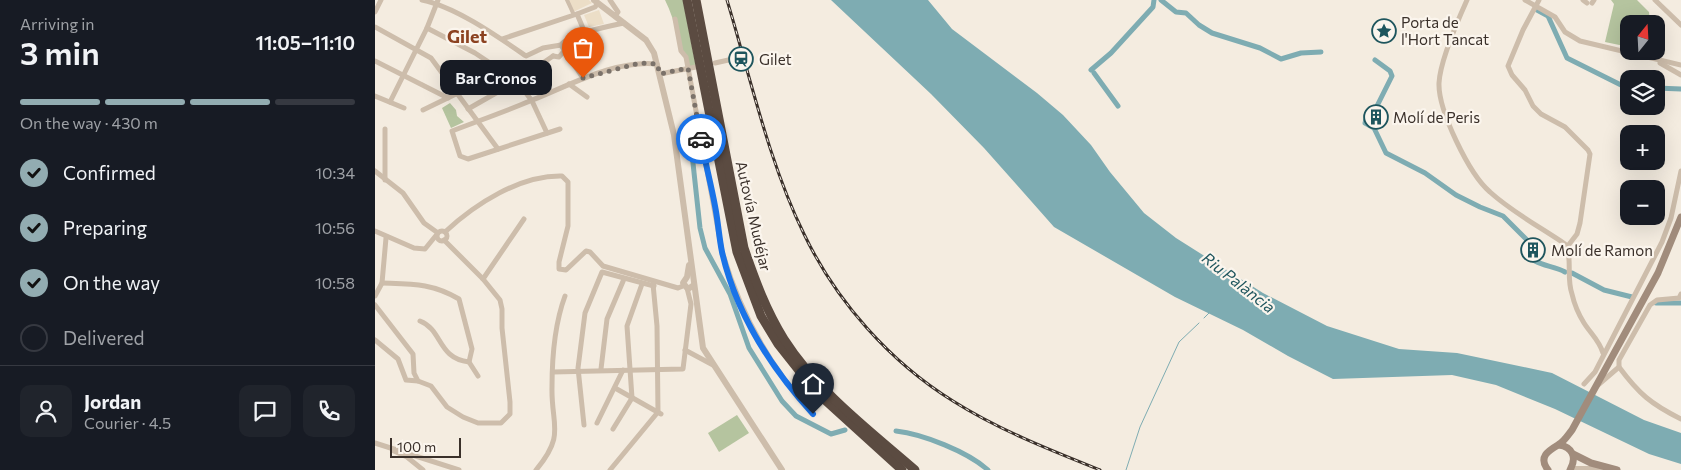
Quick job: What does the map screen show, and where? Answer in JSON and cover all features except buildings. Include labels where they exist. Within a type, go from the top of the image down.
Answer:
[{"type":"highway","name":"Autovía Mudéjar","points":[[687,0],[737,252],[761,316],[783,352],[816,392],[902,470]]},
{"type":"highway","name":"Autovía Mudéjar","points":[[696,0],[745,248],[755,281],[768,310],[784,339],[821,385],[915,470]]},
{"type":"main road","points":[[1548,470],[1545,466],[1544,457],[1547,450],[1559,445],[1572,430],[1658,273],[1681,217]]},
{"type":"main road","points":[[1571,470],[1574,462],[1571,452],[1572,430]]},
{"type":"main road","points":[[1559,445],[1591,464],[1616,470]]},
{"type":"street","points":[[375,12],[381,0]]},
{"type":"street","points":[[422,0],[437,1],[502,39],[526,56],[543,48],[561,45]]},
{"type":"street","points":[[567,0],[585,33]]},
{"type":"street","points":[[615,16],[618,12],[611,1],[619,0]]},
{"type":"street","points":[[1467,0],[1443,67],[1439,84],[1443,110],[1451,131],[1489,191],[1567,247],[1570,253],[1568,277],[1572,295],[1584,323],[1600,343],[1603,353]]},
{"type":"street","points":[[1525,0],[1555,17],[1565,32],[1580,41],[1620,51]]},
{"type":"street","points":[[1539,0],[1523,30],[1509,66],[1512,75],[1525,90],[1533,106],[1541,114],[1565,127],[1590,154],[1580,223],[1577,234],[1567,247]]},
{"type":"street","points":[[1655,0],[1681,25]]},
{"type":"street","points":[[390,102],[417,50],[437,1]]},
{"type":"street","points":[[502,39],[595,7],[596,2],[650,46],[660,74],[674,135],[690,256],[688,283],[691,304],[683,369],[601,369],[553,372]]},
{"type":"street","points":[[675,19],[681,51],[686,57],[722,251],[728,272],[751,329],[791,390],[813,414]]},
{"type":"street","points":[[561,45],[563,41],[585,33],[624,23]]},
{"type":"street","points":[[375,28],[431,58],[497,149]]},
{"type":"street","points":[[427,28],[475,53],[517,81],[532,101],[547,133]]},
{"type":"street","points":[[561,45],[583,78]]},
{"type":"street","points":[[551,48],[553,56]]},
{"type":"street","points":[[553,56],[559,58],[567,53]]},
{"type":"street","points":[[468,109],[517,81],[553,56]]},
{"type":"street","points":[[715,63],[733,59]]},
{"type":"street","points":[[1655,60],[1681,75]]},
{"type":"street","points":[[1660,60],[1681,65]]},
{"type":"street","points":[[375,61],[448,98]]},
{"type":"street","points":[[560,129],[467,159],[460,156],[452,131],[532,101],[583,78],[640,63],[657,64]]},
{"type":"street","points":[[660,74],[696,66]]},
{"type":"street","points":[[569,84],[587,97]]},
{"type":"street","points":[[423,110],[458,93]]},
{"type":"street","points":[[375,96],[404,108]]},
{"type":"street","points":[[385,129],[385,180]]},
{"type":"street","points":[[375,170],[403,193],[424,223],[438,233]]},
{"type":"street","points":[[1584,384],[1595,372],[1603,353],[1662,242],[1671,218],[1681,171]]},
{"type":"street","points":[[375,231],[386,238],[414,248],[425,249],[438,233],[445,232],[469,212],[511,188],[555,176],[562,176],[568,182],[568,226],[559,268],[566,270],[586,251],[590,252],[603,266],[664,282],[688,283]]},
{"type":"street","points":[[483,278],[524,219]]},
{"type":"street","points":[[444,240],[445,232]]},
{"type":"street","points":[[375,340],[398,359],[406,380],[418,381],[431,386],[447,407],[478,423],[501,422],[510,414],[500,300],[483,278],[461,259],[444,240],[438,239],[438,233]]},
{"type":"street","points":[[375,296],[382,283],[386,238]]},
{"type":"street","points":[[584,425],[579,371],[585,313],[602,272],[654,286]]},
{"type":"street","points":[[601,369],[607,318],[624,279]]},
{"type":"street","points":[[610,470],[660,413],[654,286],[651,279]]},
{"type":"street","points":[[382,283],[426,284],[446,291],[459,299],[472,348],[469,362],[478,376]]},
{"type":"street","points":[[688,283],[696,306],[703,348],[782,470]]},
{"type":"street","points":[[613,429],[632,398],[632,370],[627,326],[642,284]]},
{"type":"street","points":[[1681,294],[1679,298],[1657,300],[1649,305],[1619,360],[1619,367],[1635,388],[1652,404],[1681,419]]},
{"type":"street","points":[[536,470],[551,449],[557,432],[552,390],[553,372],[561,308],[565,296]]},
{"type":"street","points":[[375,305],[413,354],[414,373],[418,381]]},
{"type":"street","points":[[420,321],[434,333],[451,357],[458,361],[469,362]]},
{"type":"street","points":[[685,350],[714,365]]},
{"type":"street","points":[[1594,389],[1619,367]]},
{"type":"street","points":[[597,423],[623,370]]},
{"type":"street","points":[[615,388],[660,413]]},
{"type":"street","points":[[375,442],[407,457],[423,470]]},
{"type":"street","points":[[387,448],[405,451],[459,470]]},
{"type":"street","points":[[1571,470],[1616,470]]},
{"type":"green space","points":[[665,0],[683,0],[696,67],[688,68]]},
{"type":"green space","points":[[1611,0],[1637,0],[1649,12],[1649,15],[1620,15],[1620,45],[1605,42],[1614,4]]},
{"type":"green space","points":[[450,103],[456,110],[457,116],[464,122],[451,128],[442,108]]},
{"type":"green space","points":[[737,415],[749,433],[719,452],[708,433]]},
{"type":"shaded area","points":[[566,0],[589,0],[592,3],[571,13]]},
{"type":"shaded area","points":[[599,10],[604,24],[589,27],[584,15]]},
{"type":"water","name":"Riu Palància","points":[[831,0],[928,0],[952,29],[1063,115],[1091,145],[1110,172],[1144,213],[1176,238],[1263,293],[1327,326],[1399,349],[1457,353],[1552,373],[1644,420],[1681,433],[1681,464],[1649,454],[1555,409],[1496,385],[1452,375],[1333,379],[1243,330],[1175,297],[1054,227],[984,148],[931,94]]},
{"type":"waterway","points":[[1091,70],[1111,53],[1153,7],[1154,0]]},
{"type":"waterway","points":[[1161,0],[1176,12],[1186,13],[1199,25],[1212,33],[1260,48],[1281,59],[1301,53],[1321,52]]},
{"type":"waterway","points":[[1537,10],[1548,16],[1567,58],[1620,84]]},
{"type":"waterway","points":[[1375,60],[1390,71],[1392,76],[1377,106],[1367,115],[1365,123],[1374,128],[1386,153],[1425,173],[1456,195],[1503,216],[1530,243],[1526,250],[1533,259],[1565,272]]},
{"type":"waterway","points":[[1094,73],[1118,106]]},
{"type":"waterway","points":[[1665,88],[1681,89]]},
{"type":"waterway","points":[[692,154],[700,228],[705,248],[730,294],[749,348],[782,401],[796,416],[831,434],[845,430]]},
{"type":"waterway","points":[[1572,273],[1604,290],[1632,297]]},
{"type":"waterway","points":[[1656,303],[1681,303]]},
{"type":"waterway","points":[[1204,318],[1209,313]]},
{"type":"waterway","points":[[1126,470],[1140,427],[1179,342],[1199,323]]},
{"type":"waterway","points":[[896,431],[919,436],[945,445],[969,457],[988,470]]},
{"type":"railway","points":[[727,0],[780,178],[817,259],[849,306],[887,349],[908,368],[953,401],[1007,430],[1100,470]]},
{"type":"way so far","points":[[583,78],[640,63],[657,64],[660,74],[688,68],[701,139]]},
{"type":"place","name":"Porta de l'Hort Tancat","points":[[1384,31]]},
{"type":"place","name":"Gilet","points":[[741,59]]},
{"type":"place","name":"Bar Cronos","points":[[583,78]]},
{"type":"place","name":"Molí de Peris","points":[[1376,117]]},
{"type":"place","name":"Molí de Ramon","points":[[1533,250]]},
{"type":"district","name":"Gilet","points":[[467,36]]},
{"type":"route","points":[[701,139],[715,205],[722,251],[745,315],[766,354],[791,390],[813,414]]}]
